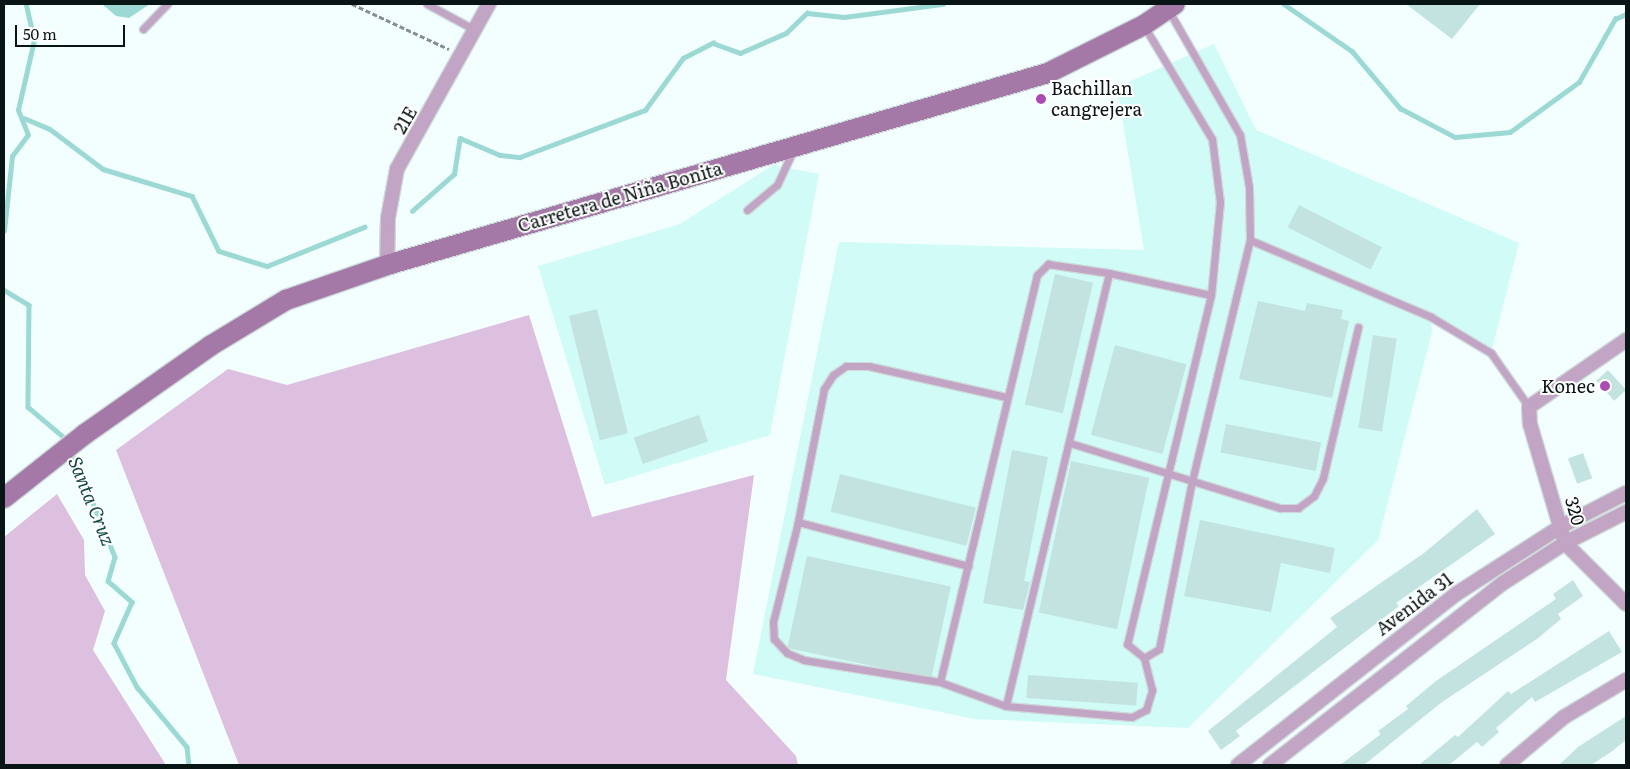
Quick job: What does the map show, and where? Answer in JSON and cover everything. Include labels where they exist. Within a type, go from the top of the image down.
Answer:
[{"type":"main road","name":"Carretera de Niña Bonita","points":[[4,498],[85,434],[248,321],[286,300],[387,265],[1048,72],[1144,26],[1171,6]]},
{"type":"street","name":"21E","points":[[387,265],[388,218],[397,169],[489,4]]},
{"type":"street","points":[[1529,406],[1626,340]]},
{"type":"street","name":"320","points":[[1529,406],[1530,424],[1565,543],[1626,604]]},
{"type":"street","name":"Avenida 31","points":[[1238,765],[1456,594],[1560,526],[1626,492]]},
{"type":"street","name":"Avenida 31","points":[[1270,765],[1503,583],[1565,543],[1626,512]]},
{"type":"street","points":[[1507,765],[1564,717],[1626,680]]},
{"type":"lane","points":[[143,29],[167,4]]},
{"type":"lane","points":[[427,4],[475,30]]},
{"type":"lane","points":[[1144,658],[1159,649],[1192,481],[1250,240],[1249,187],[1240,136],[1171,6]]},
{"type":"lane","points":[[1006,397],[868,366],[846,366],[833,375],[824,389],[798,522],[773,622],[774,640],[787,653],[804,660],[940,682],[1006,706],[1132,717],[1146,710],[1152,690],[1144,658],[1127,644],[1165,475],[1211,295],[1220,202],[1212,139],[1144,26]]},
{"type":"lane","points":[[747,210],[777,185],[794,146]]},
{"type":"lane","points":[[1250,240],[1431,317],[1484,348],[1491,353],[1529,406]]},
{"type":"lane","points":[[940,682],[1006,397],[1037,275],[1048,264],[1109,273],[1211,295]]},
{"type":"lane","points":[[1006,706],[1054,493],[1070,443],[1109,273]]},
{"type":"lane","points":[[1070,443],[1165,475],[1192,481],[1280,508],[1298,508],[1314,496],[1323,478],[1358,327]]},
{"type":"lane","points":[[798,522],[968,566]]},
{"type":"path","points":[[352,4],[443,45],[460,58]]},
{"type":"shaded area","points":[[102,4],[150,4],[129,18],[116,16]]},
{"type":"shaded area","points":[[1214,44],[1256,130],[1519,243],[1491,353],[1431,318],[1432,332],[1378,540],[1188,728],[975,719],[753,674],[839,242],[1144,250],[1117,87]]},
{"type":"shaded area","points":[[773,165],[819,174],[770,435],[605,485],[538,266],[680,224]]},
{"type":"shaded area","points":[[529,315],[592,517],[754,475],[726,680],[796,756],[798,765],[239,765],[116,450],[228,369],[287,385]]},
{"type":"shaded area","points":[[57,494],[84,540],[85,575],[105,611],[93,650],[166,765],[4,765],[4,537]]},
{"type":"building","points":[[1406,4],[1480,4],[1452,39]]},
{"type":"building","points":[[1299,205],[1382,247],[1371,269],[1288,227]]},
{"type":"building","points":[[1055,274],[1093,283],[1063,413],[1025,405]]},
{"type":"building","points":[[1258,301],[1305,311],[1307,303],[1343,310],[1341,319],[1349,321],[1332,398],[1239,379]]},
{"type":"building","points":[[597,309],[628,433],[600,440],[569,316]]},
{"type":"building","points":[[1373,335],[1397,339],[1382,432],[1358,428]]},
{"type":"building","points":[[1115,345],[1186,364],[1162,454],[1091,435]]},
{"type":"building","points":[[1608,370],[1626,390],[1614,401],[1596,381]]},
{"type":"building","points":[[699,415],[708,441],[643,464],[634,437]]},
{"type":"building","points":[[1226,424],[1321,443],[1316,471],[1220,452]]},
{"type":"building","points":[[1012,450],[1048,457],[1024,581],[1030,582],[1023,610],[983,603]]},
{"type":"building","points":[[1583,453],[1592,478],[1577,484],[1568,458]]},
{"type":"building","points":[[1071,461],[1149,478],[1117,629],[1039,613]]},
{"type":"building","points":[[840,474],[976,508],[966,546],[831,512]]},
{"type":"building","points":[[1477,509],[1495,534],[1396,603],[1399,606],[1236,731],[1240,736],[1221,750],[1208,731],[1337,627],[1330,618],[1424,553]]},
{"type":"building","points":[[1200,520],[1335,548],[1330,573],[1281,563],[1271,612],[1184,596]]},
{"type":"building","points":[[807,556],[951,587],[931,679],[787,648]]},
{"type":"building","points":[[1573,580],[1583,596],[1558,614],[1561,619],[1537,639],[1442,702],[1364,765],[1340,765],[1381,734],[1378,731],[1408,709],[1406,706],[1436,681],[1556,599],[1553,594]]},
{"type":"building","points":[[1609,631],[1622,652],[1535,702],[1532,697],[1496,728],[1499,732],[1482,747],[1477,742],[1449,765],[1419,765],[1455,735],[1458,737],[1508,691],[1511,694]]},
{"type":"building","points":[[1028,675],[1138,683],[1136,706],[1026,698]]},
{"type":"building","points":[[1626,716],[1626,740],[1611,752],[1591,765],[1559,765],[1578,747]]},
{"type":"waterway","name":"Santa Cruz","points":[[4,231],[12,156],[28,135],[18,110],[34,40],[26,4]]},
{"type":"waterway","points":[[412,211],[454,174],[460,138],[500,155],[520,157],[645,110],[683,58],[713,43],[740,53],[786,33],[807,13],[844,17],[943,4]]},
{"type":"waterway","points":[[1284,4],[1352,51],[1400,108],[1455,137],[1510,132],[1579,82],[1615,19],[1626,14]]},
{"type":"waterway","points":[[24,118],[50,129],[103,169],[192,196],[219,251],[267,266],[364,227]]},
{"type":"waterway","name":"Santa Cruz","points":[[4,290],[29,305],[28,407],[67,440]]},
{"type":"waterway","name":"Santa Cruz","points":[[72,452],[115,557],[108,581],[132,602],[114,643],[137,687],[187,747],[189,765]]},
{"type":"place","name":"Bachillan cangrejera","points":[[1041,99]]},
{"type":"place","name":"Konec","points":[[1605,386]]}]
